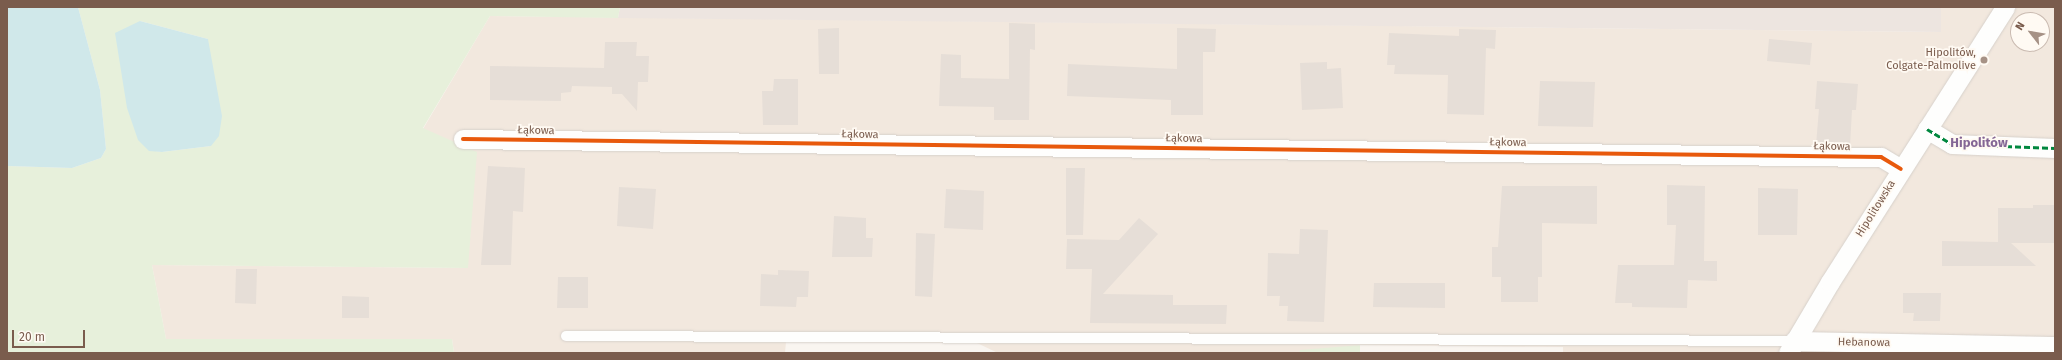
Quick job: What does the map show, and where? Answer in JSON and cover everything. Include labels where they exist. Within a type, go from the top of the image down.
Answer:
[{"type":"street","name":"Hipolitowska","points":[[1791,347],[1901,169],[2005,7]]},
{"type":"street","points":[[1927,130],[1952,144],[2055,148]]},
{"type":"street","name":"Łąkowa","points":[[463,139],[1881,157],[1901,169]]},
{"type":"street","name":"Hebanowa","points":[[1791,347],[2055,346]]},
{"type":"lane","points":[[566,336],[1791,347]]},
{"type":"shaded area","points":[[620,7],[1941,7],[1941,32],[618,18]]},
{"type":"shaded area","points":[[1941,7],[2055,7],[2055,353],[1563,353],[1563,347],[1360,345],[1346,353],[998,353],[977,343],[786,342],[785,353],[454,353],[452,339],[166,339],[152,265],[468,268],[423,129],[490,16],[1940,32]]},
{"type":"green space","points":[[78,7],[620,7],[618,18],[490,16],[423,128],[477,152],[468,268],[152,265],[166,339],[452,339],[454,353],[7,353],[7,166],[72,168],[101,158],[106,149],[100,90]],"holes":[[[140,21],[208,39],[211,146],[162,152],[149,150]]]},
{"type":"green space","points":[[1360,345],[1360,353],[1299,353],[1300,350]]},
{"type":"water","points":[[7,7],[78,7],[100,90],[106,149],[101,158],[72,168],[7,166]]},
{"type":"water","points":[[140,21],[208,39],[222,116],[219,136],[211,146],[162,152],[149,151],[138,140],[127,108],[115,33]]},
{"type":"building","points":[[1009,23],[1035,24],[1035,50],[1030,49],[1029,120],[994,120],[994,107],[939,106],[941,54],[961,55],[961,78],[1009,79]]},
{"type":"building","points":[[839,28],[839,74],[819,74],[818,29]]},
{"type":"building","points":[[1177,28],[1216,29],[1215,52],[1203,52],[1203,115],[1171,115],[1171,100],[1067,96],[1068,64],[1177,69]]},
{"type":"building","points":[[1459,29],[1496,30],[1495,49],[1486,48],[1484,115],[1447,114],[1448,75],[1394,74],[1395,65],[1387,65],[1389,33],[1459,36]]},
{"type":"building","points":[[1769,39],[1812,43],[1810,65],[1767,61]]},
{"type":"building","points":[[605,42],[637,42],[636,56],[649,56],[648,82],[638,82],[637,111],[622,94],[612,94],[612,87],[572,86],[571,92],[561,93],[561,101],[490,100],[490,66],[604,68]]},
{"type":"building","points":[[1327,62],[1327,69],[1341,68],[1343,108],[1302,110],[1300,63]]},
{"type":"building","points":[[774,79],[798,79],[798,125],[763,125],[762,91],[773,91]]},
{"type":"building","points":[[1540,81],[1595,82],[1593,127],[1538,126]]},
{"type":"building","points":[[1817,81],[1858,84],[1856,110],[1852,110],[1850,146],[1816,145],[1819,109],[1815,109]]},
{"type":"building","points":[[488,166],[525,168],[523,212],[513,211],[511,265],[481,265]]},
{"type":"building","points":[[1066,168],[1085,168],[1083,235],[1066,235]]},
{"type":"building","points":[[1667,185],[1705,186],[1704,261],[1717,261],[1717,281],[1688,280],[1687,308],[1632,307],[1632,303],[1615,303],[1618,265],[1674,265],[1676,225],[1667,225]]},
{"type":"building","points":[[1502,186],[1597,186],[1597,224],[1542,223],[1542,277],[1538,277],[1538,302],[1501,302],[1501,277],[1492,277],[1492,247],[1498,247]]},
{"type":"building","points":[[619,187],[656,189],[653,229],[617,226]]},
{"type":"building","points":[[1758,188],[1798,189],[1797,235],[1758,235]]},
{"type":"building","points":[[946,189],[984,191],[983,230],[944,228]]},
{"type":"building","points":[[2033,205],[2055,205],[2055,243],[2011,243],[2036,266],[1942,266],[1942,241],[1998,242],[1998,208],[2033,208]]},
{"type":"building","points":[[834,216],[866,218],[866,238],[873,238],[872,257],[832,257]]},
{"type":"building","points":[[1139,218],[1158,234],[1103,294],[1173,295],[1173,305],[1227,305],[1226,324],[1090,323],[1092,269],[1066,269],[1067,239],[1119,240]]},
{"type":"building","points":[[1300,229],[1328,230],[1324,322],[1287,321],[1288,306],[1279,306],[1280,296],[1267,296],[1268,253],[1299,254]]},
{"type":"building","points":[[916,233],[935,234],[932,297],[915,296]]},
{"type":"building","points":[[236,269],[257,269],[256,304],[235,303]]},
{"type":"building","points":[[778,270],[809,271],[808,297],[797,297],[796,307],[760,306],[761,274],[778,275]]},
{"type":"building","points":[[558,277],[588,277],[588,308],[557,308]]},
{"type":"building","points":[[1374,283],[1445,283],[1445,308],[1373,307]]},
{"type":"building","points":[[1903,293],[1941,293],[1940,321],[1913,321],[1914,313],[1903,313]]},
{"type":"building","points":[[342,296],[369,297],[369,318],[342,318]]},
{"type":"marked path","points":[[1927,129],[1952,144],[2055,148]]},
{"type":"cycle path","points":[[463,139],[1881,157],[1901,169]]},
{"type":"place","name":"Hipolitów, Colgate-Palmolive","points":[[1984,60]]},
{"type":"district","name":"Hipolitów","points":[[1979,143]]}]
